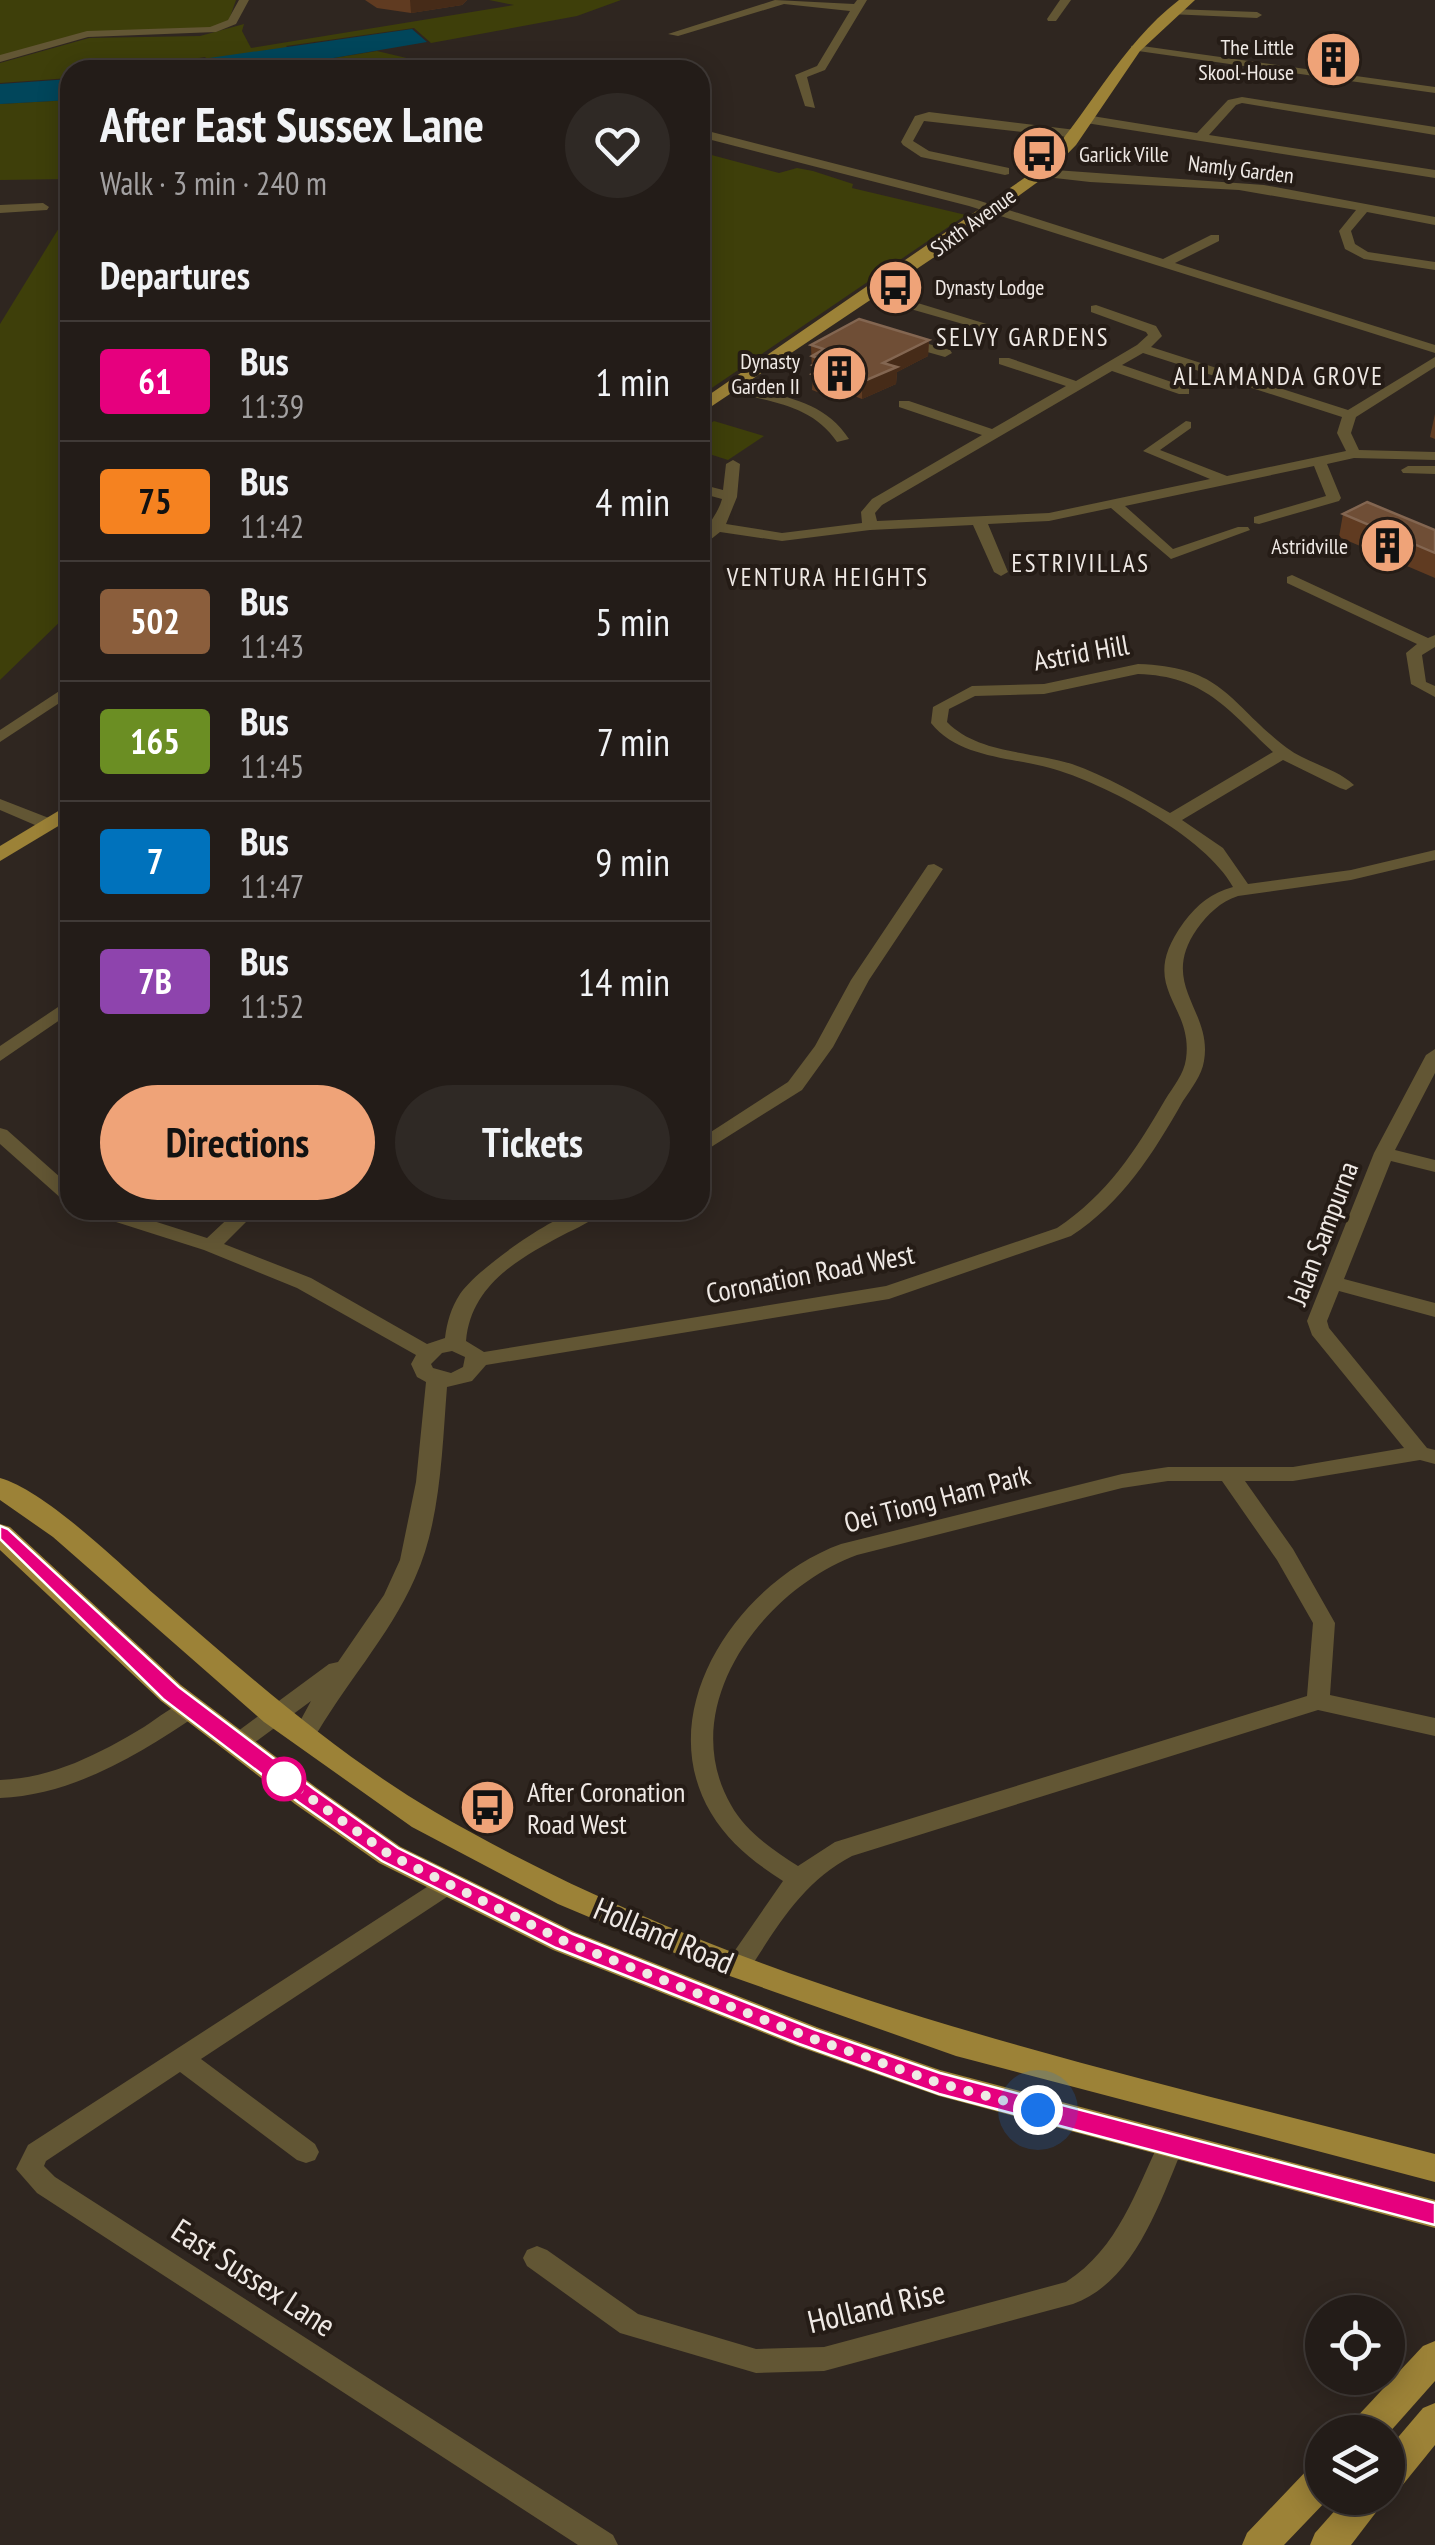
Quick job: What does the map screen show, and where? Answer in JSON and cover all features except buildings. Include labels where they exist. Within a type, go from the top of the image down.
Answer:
[{"type":"main road","name":"Sixth Avenue","points":[[710,402],[1041,173],[1076,134],[1135,48],[1188,0]]},
{"type":"main road","points":[[0,855],[60,816]]},
{"type":"main road","name":"Holland Road","points":[[0,1487],[62,1530],[304,1736],[424,1819],[569,1895],[738,1966],[956,2042],[1435,2168]]},
{"type":"main road","name":"Holland Road","points":[[0,1534],[191,1708],[390,1855],[564,1941],[808,2037],[939,2083],[1428,2218]]},
{"type":"main road","points":[[1382,2415],[1435,2357]]},
{"type":"main road","points":[[1405,2455],[1435,2419]]},
{"type":"main road","points":[[1260,2545],[1305,2498]]},
{"type":"main road","points":[[1328,2545],[1354,2515]]},
{"type":"street","points":[[0,59],[86,34],[212,30],[232,22],[244,0]]},
{"type":"street","points":[[756,0],[772,3]]},
{"type":"street","points":[[674,34],[789,0],[859,4],[821,68],[801,75],[811,106]]},
{"type":"street","points":[[1052,19],[1066,0]]},
{"type":"street","points":[[1173,12],[1257,14]]},
{"type":"street","points":[[1135,48],[1287,63],[1435,90]]},
{"type":"street","points":[[1202,135],[1232,102],[1242,100],[1435,131]]},
{"type":"street","points":[[1005,171],[936,157],[912,149],[907,142],[919,118],[929,116],[1076,134]]},
{"type":"street","points":[[1086,119],[1434,172]]},
{"type":"street","points":[[710,136],[992,210],[1435,349]]},
{"type":"street","name":"Namly Garden","points":[[1041,173],[1101,181],[1245,186],[1435,221]]},
{"type":"street","points":[[0,209],[43,206]]},
{"type":"street","points":[[1363,208],[1346,231],[1350,246],[1364,255],[1435,266]]},
{"type":"street","points":[[1163,264],[1214,238]]},
{"type":"street","points":[[870,293],[996,329]]},
{"type":"street","points":[[870,526],[868,512],[877,502],[1153,339],[1155,332],[1096,309]]},
{"type":"street","points":[[832,319],[859,327]]},
{"type":"street","points":[[893,338],[945,353]]},
{"type":"street","points":[[1142,348],[1350,415]]},
{"type":"street","points":[[1354,454],[1344,433],[1350,415],[1435,360]]},
{"type":"street","points":[[1004,362],[1078,386]]},
{"type":"street","points":[[1110,366],[1184,391]]},
{"type":"street","points":[[732,388],[809,410],[837,426],[842,439]]},
{"type":"street","points":[[904,404],[993,434]]},
{"type":"street","points":[[1186,425],[1150,451],[1224,480]]},
{"type":"street","points":[[720,528],[782,537],[870,526],[1048,517],[1354,454],[1435,456]]},
{"type":"street","points":[[1259,520],[1334,498],[1318,461]]},
{"type":"street","points":[[710,536],[720,528],[730,497],[733,464]]},
{"type":"street","points":[[1408,470],[1435,470]]},
{"type":"street","points":[[710,491],[730,497]]},
{"type":"street","points":[[1116,506],[1172,554],[1244,530]]},
{"type":"street","points":[[979,521],[1001,572]]},
{"type":"street","points":[[1292,580],[1432,642]]},
{"type":"street","points":[[1432,642],[1414,653],[1412,660],[1419,684],[1435,692]]},
{"type":"street","name":"Astrid Hill","points":[[1243,890],[1218,853],[1170,820],[1062,766],[968,743],[946,733],[939,724],[942,707],[972,691],[1044,689],[1138,668],[1168,670],[1210,685],[1283,753]]},
{"type":"street","points":[[0,737],[60,696]]},
{"type":"street","points":[[1170,820],[1283,753],[1346,785]]},
{"type":"street","points":[[0,804],[48,824]]},
{"type":"street","name":"Coronation Road West","points":[[477,1360],[889,1292],[1084,1222],[1122,1179],[1198,1057],[1196,1042],[1174,988],[1176,953],[1214,900],[1243,890],[1378,871],[1435,855]]},
{"type":"street","points":[[710,1141],[795,1086],[824,1047],[860,980],[934,870]]},
{"type":"street","points":[[0,1055],[60,1011]]},
{"type":"street","name":"Jalan Sampurna","points":[[1428,1455],[1320,1330],[1317,1320],[1384,1153],[1435,1055]]},
{"type":"street","points":[[0,1134],[60,1187]]},
{"type":"street","points":[[1384,1153],[1435,1166]]},
{"type":"street","points":[[129,1220],[211,1246],[304,1284],[426,1352],[454,1344],[470,1350],[477,1360],[473,1370],[462,1378],[436,1379],[421,1367],[426,1352]]},
{"type":"street","points":[[211,1246],[238,1220]]},
{"type":"street","points":[[454,1344],[464,1296],[501,1262],[576,1220]]},
{"type":"street","points":[[1331,1282],[1435,1310]]},
{"type":"street","points":[[304,1736],[406,1576],[415,1546],[436,1379]]},
{"type":"street","name":"Oei Tiong Ham Park","points":[[798,1877],[756,1853],[731,1828],[716,1801],[702,1740],[709,1683],[735,1638],[782,1588],[831,1556],[1122,1481],[1168,1474],[1293,1474],[1428,1455]]},
{"type":"street","points":[[1229,1476],[1285,1555],[1324,1623],[1318,1701]]},
{"type":"street","points":[[238,1744],[347,1663]]},
{"type":"street","points":[[738,1966],[798,1877],[820,1859],[844,1848],[1318,1701],[1435,1726]]},
{"type":"street","points":[[5,1794],[31,1789],[136,1744],[191,1708]]},
{"type":"street","name":"East Sussex Lane","points":[[447,1884],[36,2154],[31,2162],[32,2174],[602,2545]]},
{"type":"street","points":[[180,2058],[306,2152]]},
{"type":"street","name":"Holland Rise","points":[[537,2258],[630,2324],[756,2361],[824,2359],[1073,2292],[1090,2283],[1121,2250],[1171,2146]]},
{"type":"shaded area","points":[[0,0],[236,0],[229,20],[217,28],[85,33],[0,57]]},
{"type":"shaded area","points":[[489,0],[621,0],[577,16],[431,43],[414,28],[286,46],[300,60],[60,60],[60,79],[0,83],[0,63],[89,38],[200,36],[244,24],[242,31],[251,48],[514,5]]},
{"type":"shaded area","points":[[377,51],[415,60],[322,60]]},
{"type":"shaded area","points":[[60,101],[60,179],[0,180],[0,104]]},
{"type":"shaded area","points":[[710,155],[779,173],[797,168],[813,171],[853,184],[852,188],[966,215],[710,389]]},
{"type":"shaded area","points":[[60,226],[60,622],[0,680],[0,324]]},
{"type":"shaded area","points":[[714,421],[764,436],[728,460],[710,454],[710,424]]},
{"type":"water","points":[[412,29],[427,42],[322,60],[196,60]]},
{"type":"water","points":[[60,80],[60,101],[0,104],[0,84]]},
{"type":"bus line","name":"61","points":[[0,1534],[171,1693],[306,1796],[390,1855],[564,1941],[808,2037],[939,2083],[1435,2214]]},
{"type":"place","name":"The Little Skool-House","points":[[1333,60]]},
{"type":"place","name":"Garlick Ville","points":[[1040,154]]},
{"type":"place","name":"Dynasty Lodge","points":[[896,287]]},
{"type":"place","name":"Dynasty Garden II","points":[[839,374]]},
{"type":"place","name":"Astridville","points":[[1387,546]]},
{"type":"place","name":"After Coronation Road West","points":[[488,1807]]},
{"type":"district","name":"SELVY GARDENS","points":[[1023,337]]},
{"type":"district","name":"ALLAMANDA GROVE","points":[[1279,376]]},
{"type":"district","name":"ESTRIVILLAS","points":[[1081,563]]},
{"type":"district","name":"VENTURA HEIGHTS","points":[[828,577]]},
{"type":"route","points":[[284,1779],[390,1855],[564,1941],[808,2037],[939,2083],[1038,2110]]}]
